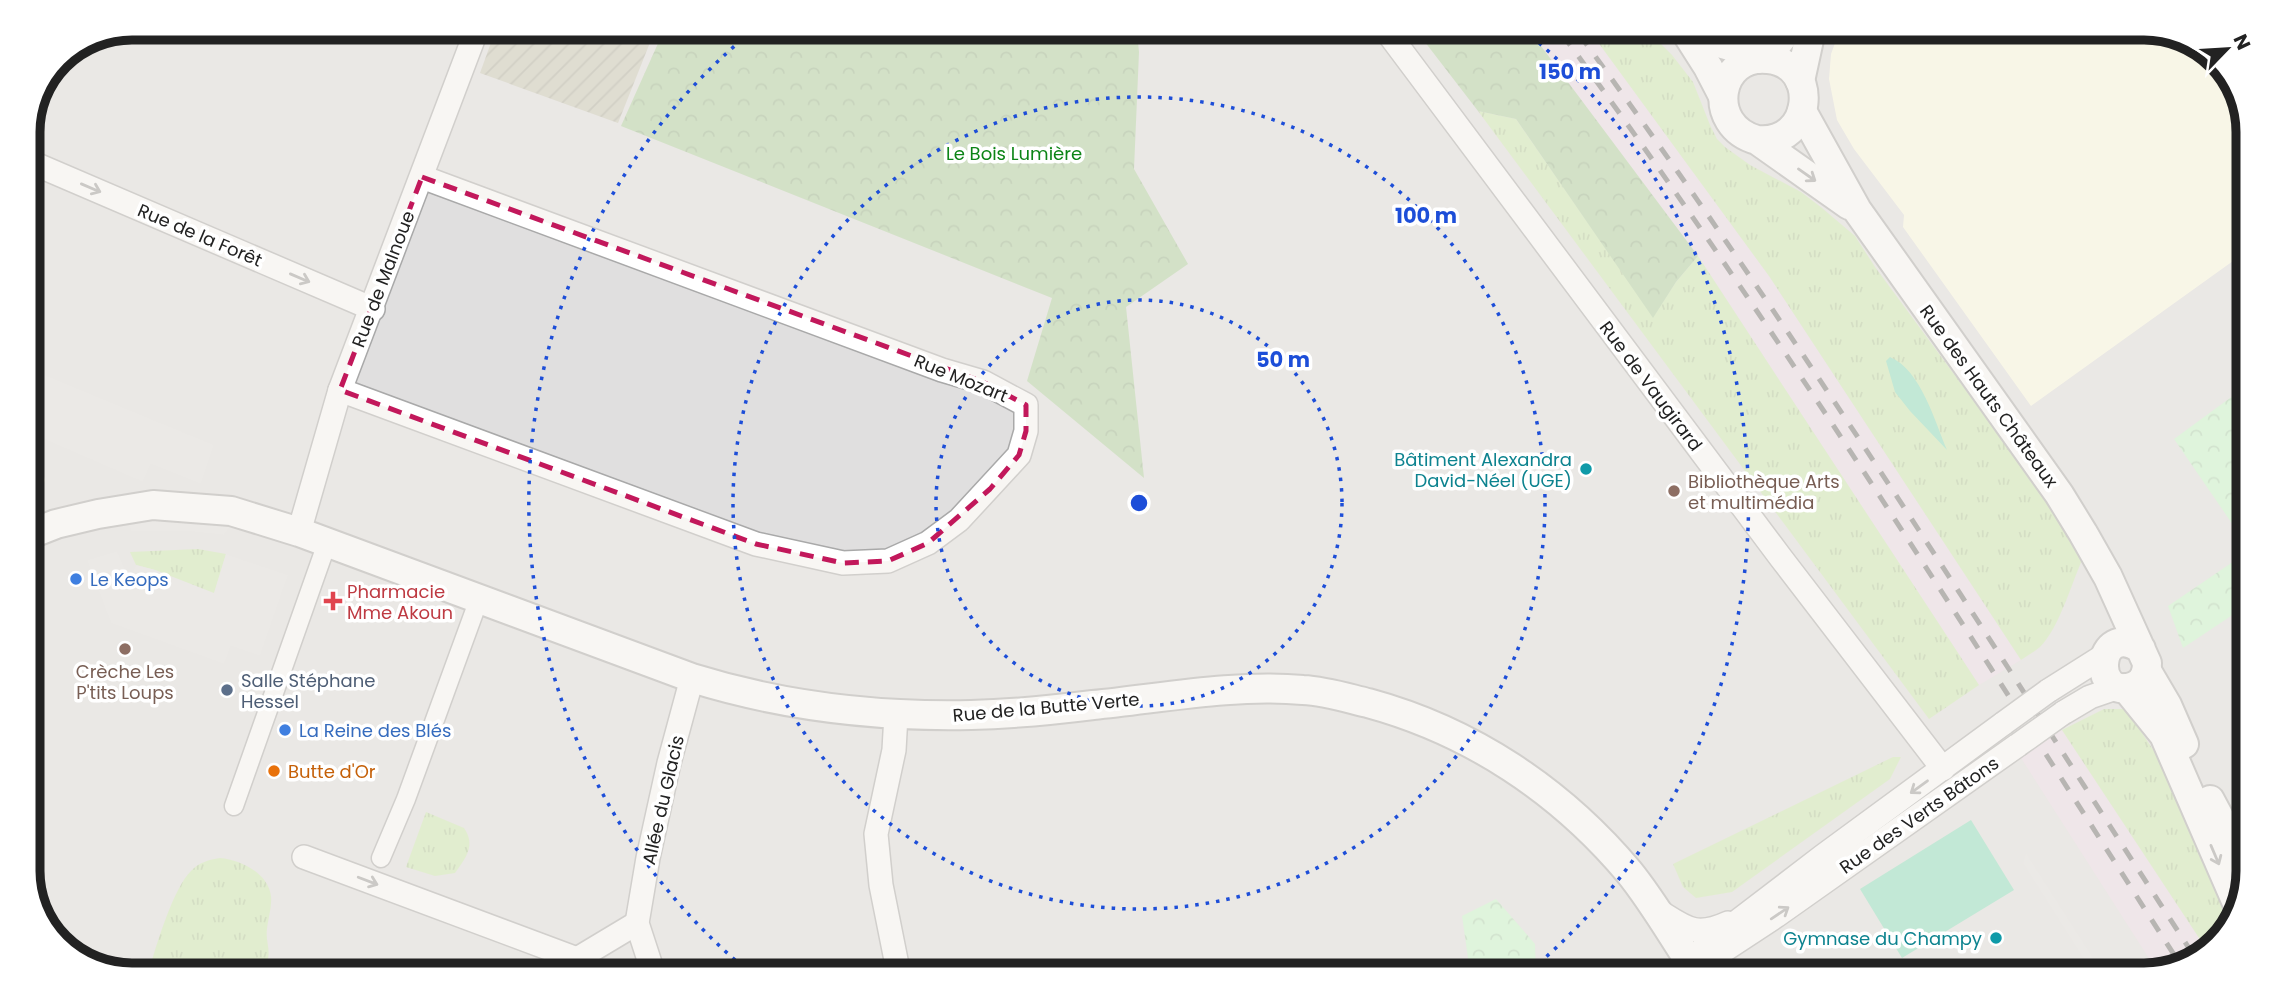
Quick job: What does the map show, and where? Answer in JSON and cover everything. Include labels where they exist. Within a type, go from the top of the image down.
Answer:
[{"type":"street","name":"Rue de Malnoue","points":[[299,532],[340,390],[473,40]]},
{"type":"street","name":"Rue de Vaugirard","points":[[1393,40],[1781,558],[1943,769]]},
{"type":"street","points":[[1692,40],[1723,96],[1731,125],[1745,136],[1757,140],[1783,135],[1794,127],[1802,111],[1804,96],[1796,74],[1782,63],[1761,59],[1740,49],[1709,40]]},
{"type":"street","points":[[1723,96],[1728,79],[1736,69],[1745,63],[1761,59],[1778,40]]},
{"type":"street","points":[[1800,81],[1809,40]]},
{"type":"street","name":"Rue des Hauts Châteaux","points":[[1802,111],[1857,210],[2059,494],[2083,533],[2112,587],[2133,674],[2164,735],[2232,894]]},
{"type":"street","name":"Rue des Hauts Châteaux","points":[[1757,140],[1857,210]]},
{"type":"street","name":"Rue de la Forêt","points":[[40,166],[373,309]]},
{"type":"street","name":"Rue Mozart","points":[[340,390],[756,544],[843,563],[888,561],[928,543],[959,520],[1019,456],[1026,431],[1026,405],[983,383],[422,177]]},
{"type":"street","name":"Rue de la Butte Verte","points":[[40,530],[98,514],[153,505],[231,511],[327,542],[692,678],[736,691],[841,709],[896,715],[1003,714],[1258,688],[1305,690],[1343,697],[1404,713],[1455,735],[1494,755],[1546,790],[1584,822],[1621,863],[1693,963]]},
{"type":"street","points":[[234,806],[327,542]]},
{"type":"street","name":"Rue des Hauts Châteaux","points":[[2108,652],[2116,623],[2112,587]]},
{"type":"street","points":[[381,858],[406,799],[479,599]]},
{"type":"street","points":[[2122,643],[2129,643],[2133,674],[2108,680],[2103,668],[2108,652],[2122,643]]},
{"type":"street","name":"Rue des Verts Bâtons","points":[[1654,908],[1688,929],[1709,932],[1749,912],[2048,691],[2108,652]]},
{"type":"street","name":"Rue des Verts Bâtons","points":[[1706,963],[1794,904],[2063,713],[2133,674]]},
{"type":"street","name":"Rue des Hauts Châteaux","points":[[2133,674],[2167,705],[2212,805],[2236,847]]},
{"type":"street","name":"Allée du Glacis","points":[[650,963],[637,923],[669,763],[692,678]]},
{"type":"street","points":[[896,715],[894,750],[876,834],[881,885],[897,963]]},
{"type":"street","points":[[304,857],[571,963]]},
{"type":"street","name":"Rue des Verts Bâtons","points":[[1702,963],[1749,912]]},
{"type":"street","points":[[576,963],[637,923]]},
{"type":"highlighted area","points":[[422,177],[983,382],[1026,405],[1026,431],[1019,455],[990,489],[928,543],[888,561],[843,563],[756,544],[340,390]]},
{"type":"shaded area","points":[[132,40],[2144,40],[2179,47],[2192,54],[2192,84],[2222,84],[2231,103],[2236,126],[2236,870],[2229,906],[2217,927],[2195,947],[2167,960],[2144,963],[132,963],[97,956],[76,944],[59,927],[45,900],[40,877],[40,126],[43,109],[59,76],[86,53],[103,45]]},
{"type":"shaded area","points":[[492,40],[651,40],[618,123],[480,73]]},
{"type":"shaded area","points":[[1536,40],[1596,40],[1769,276],[2021,660],[1979,685],[1698,256]]},
{"type":"shaded area","points":[[1836,40],[2144,40],[2179,47],[2192,54],[2192,84],[2222,84],[2231,103],[2236,126],[2236,259],[2031,406],[1903,227],[1904,215],[1854,149],[1837,120],[1829,79],[1831,54]]},
{"type":"shaded area","points":[[40,373],[214,445],[201,484],[151,464],[143,482],[40,437]]},
{"type":"shaded area","points":[[40,462],[45,480],[40,496]]},
{"type":"shaded area","points":[[187,521],[230,527],[224,535],[187,531],[131,531],[127,522]]},
{"type":"shaded area","points":[[117,551],[129,580],[136,565],[214,593],[226,554],[288,575],[260,656],[231,646],[224,664],[111,623],[87,560]]},
{"type":"shaded area","points":[[2062,730],[2202,942],[2179,956],[2151,962],[2021,758]]},
{"type":"shaded area","points":[[2026,853],[2096,963],[2086,963],[2023,863]]},
{"type":"green space","name":"Le Bois Lumière","points":[[660,40],[1138,40],[1134,169],[1188,264],[1126,307],[1144,478],[1027,381],[1052,298],[621,126]]},
{"type":"green space","points":[[1423,40],[1536,40],[1698,256],[1676,282],[1653,318],[1516,119],[1478,111]]},
{"type":"green space","points":[[1596,40],[1657,40],[1693,82],[1710,125],[1717,139],[1725,147],[1750,165],[1801,192],[1855,236],[2052,507],[2082,560],[2053,629],[2035,651],[2021,660],[1769,276]]},
{"type":"green space","points":[[1478,111],[1516,119],[1653,317],[1676,282],[1698,256],[1979,685],[1929,719]]},
{"type":"green space","points":[[1890,357],[1910,373],[1926,398],[1947,450],[1895,392],[1886,361]]},
{"type":"green space","points":[[2236,394],[2236,529],[2174,439]]},
{"type":"green space","points":[[198,549],[226,554],[214,594],[136,565],[130,552]]},
{"type":"green space","points":[[2236,560],[2236,613],[2183,648],[2168,606]]},
{"type":"green space","points":[[2104,709],[2126,709],[2156,754],[2227,909],[2217,927],[2202,942],[2062,730]]},
{"type":"green space","points":[[1893,757],[1901,757],[1890,779],[1732,892],[1696,898],[1683,887],[1673,864]]},
{"type":"green space","points":[[426,812],[464,828],[468,834],[468,851],[455,873],[435,876],[406,867]]},
{"type":"green space","points":[[1971,820],[2014,890],[1902,958],[1860,889]]},
{"type":"green space","points":[[220,858],[245,865],[259,874],[269,888],[271,900],[266,963],[151,963],[178,889],[197,865]]},
{"type":"green space","points":[[1496,899],[1535,944],[1536,963],[1469,963],[1462,916]]},
{"type":"railway","points":[[1566,40],[1723,261],[1801,377],[2176,957]]},
{"type":"railway","points":[[1583,40],[1817,376],[2190,950]]},
{"type":"place","name":"Bâtiment Alexandra David-Néel (UGE)","points":[[1586,469]]},
{"type":"place","name":"Bibliothèque Arts et multimédia","points":[[1674,491]]},
{"type":"place","name":"Le Keops","points":[[76,579]]},
{"type":"place","name":"Pharmacie Mme Akoun","points":[[333,601]]},
{"type":"place","name":"Crèche Les P'tits Loups","points":[[125,649]]},
{"type":"place","name":"Salle Stéphane Hessel","points":[[227,690]]},
{"type":"place","name":"La Reine des Blés","points":[[285,730]]},
{"type":"place","name":"Butte d'Or","points":[[274,771]]},
{"type":"place","name":"Gymnase du Champy","points":[[1996,938]]}]
